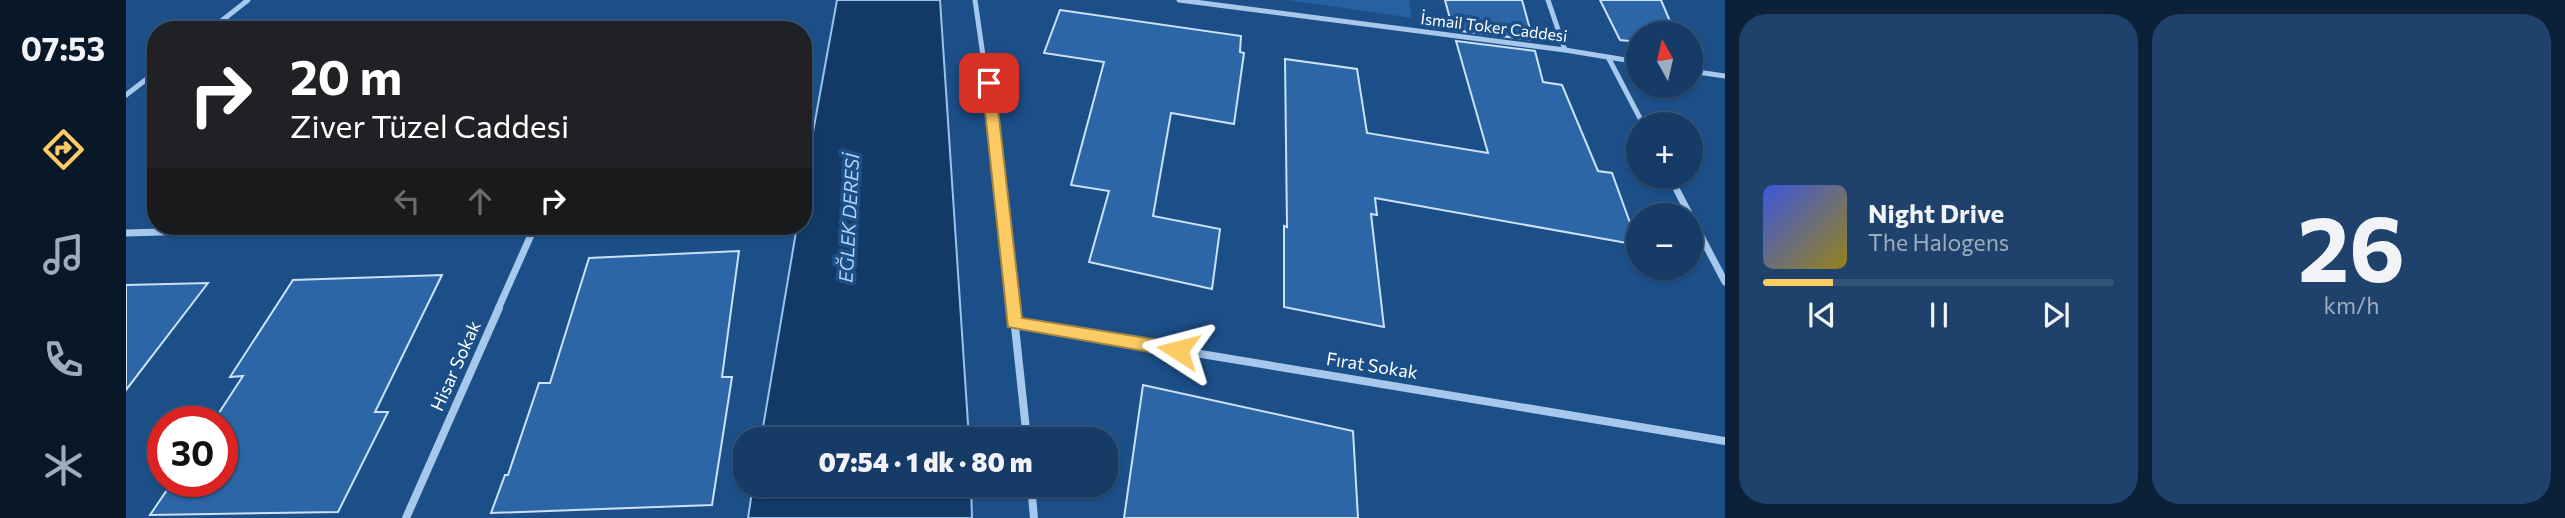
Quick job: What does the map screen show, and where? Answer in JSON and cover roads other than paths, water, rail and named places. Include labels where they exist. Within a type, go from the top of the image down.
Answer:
[{"type":"street","points":[[221,21],[248,0]]},
{"type":"street","points":[[975,0],[989,83],[1026,427]]},
{"type":"street","name":"İsmail Toker Caddesi","points":[[1179,0],[1626,60]]},
{"type":"street","points":[[1548,0],[1565,50]]},
{"type":"street","points":[[1608,57],[1637,112]]},
{"type":"street","points":[[1703,73],[1725,76]]},
{"type":"street","points":[[126,95],[147,79]]},
{"type":"street","points":[[1676,189],[1725,282]]},
{"type":"street","points":[[126,233],[147,232]]},
{"type":"street","name":"Hisar Sokak","points":[[406,518],[531,235]]},
{"type":"street","name":"Fırat Sokak","points":[[1014,323],[1725,441]]},
{"type":"street","points":[[1032,497],[1034,518]]},
{"type":"water","name":"EĞLEK DERESİ","points":[[837,0],[940,0],[968,427],[763,427],[795,235],[812,235],[812,138]]},
{"type":"water","points":[[751,497],[971,497],[972,518],[748,518]]}]
